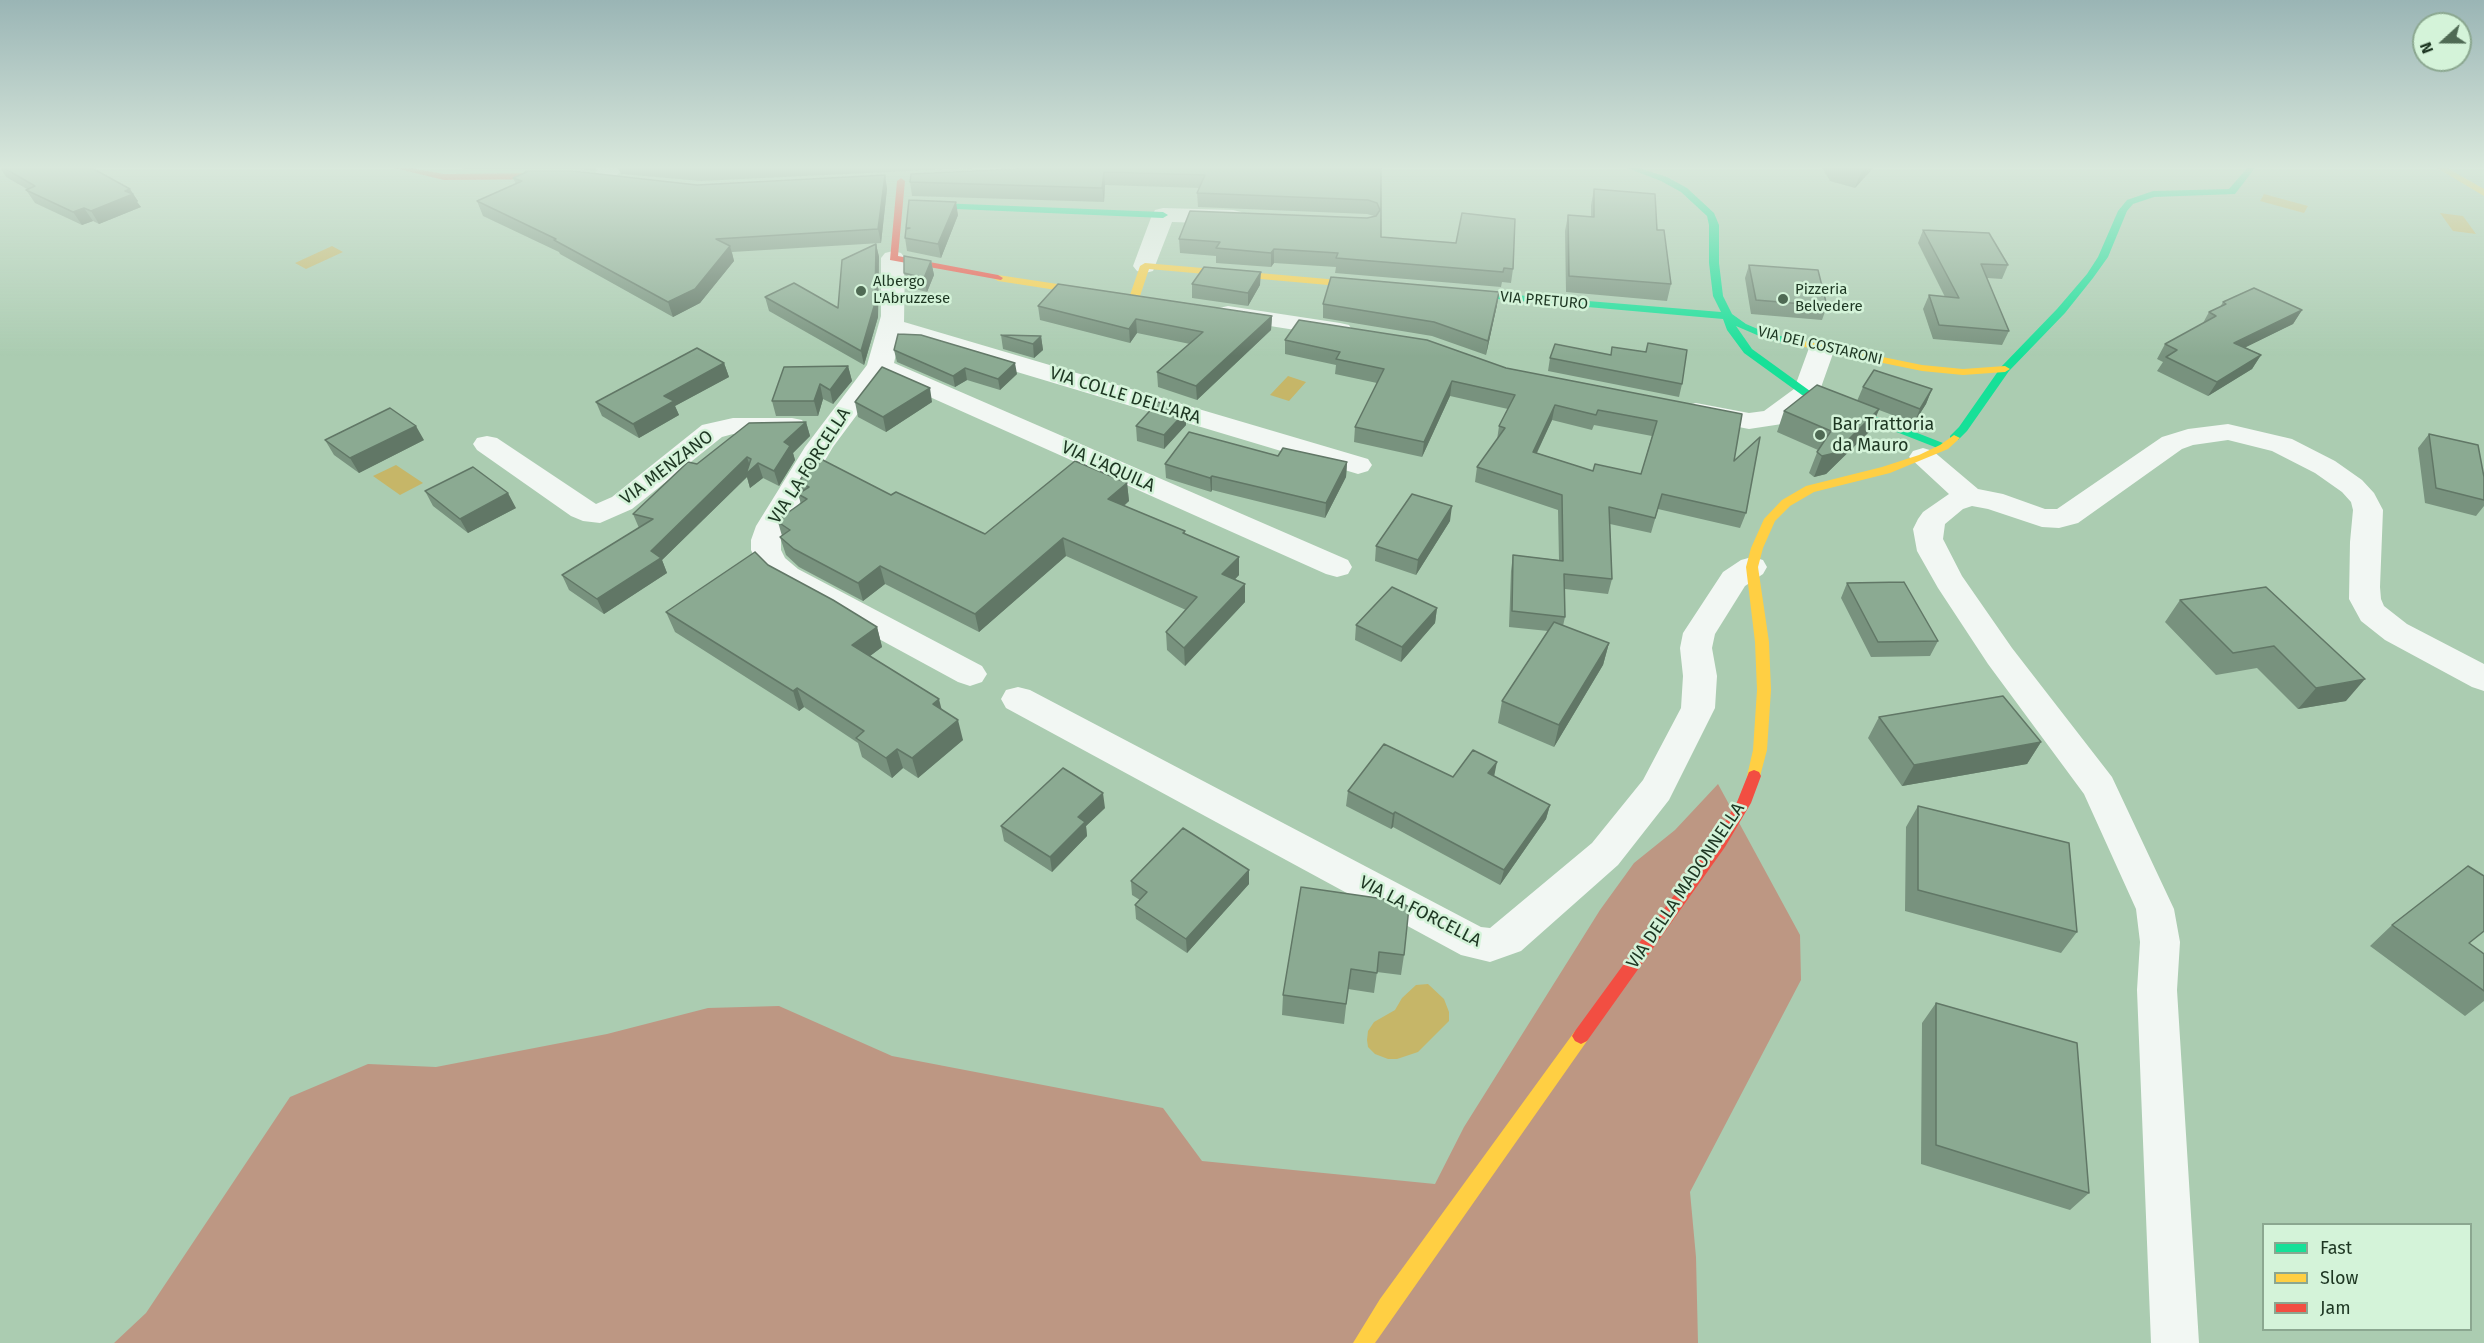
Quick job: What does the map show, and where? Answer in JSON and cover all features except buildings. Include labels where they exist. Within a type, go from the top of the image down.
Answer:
[{"type":"street","points":[[880,366],[891,326],[896,231]]},
{"type":"street","points":[[893,258],[1031,284],[1146,301],[1145,266],[1157,231]]},
{"type":"street","points":[[1714,231],[1714,263],[1718,296],[1728,316]]},
{"type":"street","name":"VIA DELLA MADONNELLA","points":[[1363,1343],[1394,1296],[1720,843],[1744,802],[1751,786],[1760,750],[1764,690],[1762,642],[1752,567],[1757,548],[1770,519],[1786,503],[1810,489],[1934,452],[1963,429],[2005,369],[2061,311],[2090,276],[2103,257],[2114,231]]},
{"type":"street","points":[[1145,266],[1389,288]]},
{"type":"street","name":"VIA PRETURO","points":[[1435,292],[1728,316]]},
{"type":"street","points":[[1203,309],[1363,334]]},
{"type":"street","name":"VIA DEI COSTARONI","points":[[1728,316],[1742,326],[1764,335],[1929,369],[1963,372],[2005,369]]},
{"type":"street","name":"VIA DEI COSTARONI","points":[[1728,316],[1732,330],[1741,344],[1754,357],[1806,393],[1934,452]]},
{"type":"street","name":"VIA COLLE DELL'ARA","points":[[891,326],[1358,465]]},
{"type":"street","points":[[1670,406],[1738,419],[1759,421],[1772,418],[1806,393],[1822,348]]},
{"type":"street","name":"VIA LA FORCELLA","points":[[880,366],[833,426],[771,526],[766,540],[769,557],[787,576],[970,674]]},
{"type":"street","name":"VIA L'AQUILA","points":[[880,366],[1337,567]]},
{"type":"street","name":"VIA MENZANO","points":[[487,444],[581,509],[600,514],[622,503],[704,436],[719,428],[833,426]]},
{"type":"street","points":[[2175,1343],[2157,990],[2160,942],[2155,909],[2110,806],[2099,787],[2000,656],[1949,581],[1932,551],[1928,529],[1933,519],[1953,503],[1970,497],[1993,500],[2042,518],[2059,519],[2068,516],[2172,443],[2188,437],[2228,432],[2268,440],[2297,451],[2325,467],[2352,486],[2364,499],[2368,510],[2364,542],[2364,587],[2365,599],[2372,613],[2396,632],[2484,679]]},
{"type":"street","points":[[1934,452],[1970,497]]},
{"type":"street","name":"VIA LA FORCELLA","points":[[1018,699],[1475,943],[1491,945],[1507,939],[1605,854],[1656,790],[1698,708],[1700,676],[1696,648],[1699,633],[1734,579],[1752,567]]},
{"type":"shaded area","points":[[2453,231],[2474,231],[2476,234]]},
{"type":"shaded area","points":[[332,246],[343,252],[306,269],[295,263]]},
{"type":"shaded area","points":[[1288,376],[1306,382],[1289,401],[1270,395]]},
{"type":"shaded area","points":[[396,465],[423,483],[400,495],[373,476]]},
{"type":"shaded area","points":[[1718,784],[1800,935],[1801,980],[1690,1192],[1696,1257],[1698,1343],[114,1343],[146,1313],[290,1097],[368,1064],[436,1067],[607,1034],[708,1008],[779,1006],[892,1056],[1163,1108],[1202,1161],[1435,1184],[1464,1127],[1600,910],[1634,863],[1675,830]]},
{"type":"shaded area","points":[[1428,984],[1444,999],[1449,1012],[1449,1021],[1418,1052],[1397,1059],[1388,1059],[1375,1054],[1368,1047],[1367,1040],[1368,1031],[1374,1022],[1395,1010],[1402,998],[1416,985]]},
{"type":"traffic: fast","points":[[1714,231],[1714,263],[1718,296],[1728,316],[1742,326],[1764,335],[1799,343]]},
{"type":"traffic: fast","points":[[1954,438],[1963,429],[2005,369],[2061,311],[2090,276],[2103,257],[2114,231]]},
{"type":"traffic: fast","points":[[1455,293],[1728,316]]},
{"type":"traffic: fast","points":[[1728,318],[1732,330],[1748,351],[1806,393],[1944,447]]},
{"type":"traffic: slow","points":[[998,278],[1134,299],[1145,266],[1373,286]]},
{"type":"traffic: slow","points":[[1799,343],[1922,368],[1963,372],[2005,369]]},
{"type":"traffic: slow","points":[[1754,776],[1760,750],[1764,690],[1762,642],[1752,567],[1757,548],[1770,519],[1786,503],[1810,489],[1886,470],[1923,457],[1944,447],[1954,438]]},
{"type":"traffic: slow","points":[[1363,1343],[1387,1306],[1581,1036]]},
{"type":"traffic: jam","points":[[896,231],[893,258],[998,278]]},
{"type":"traffic: jam","points":[[1581,1036],[1720,843],[1744,803],[1754,776]]},
{"type":"place","name":"Albergo L'Abruzzese","points":[[861,291]]},
{"type":"place","name":"Pizzeria Belvedere","points":[[1783,299]]},
{"type":"place","name":"Bar Trattoria da Mauro","points":[[1820,435]]}]
